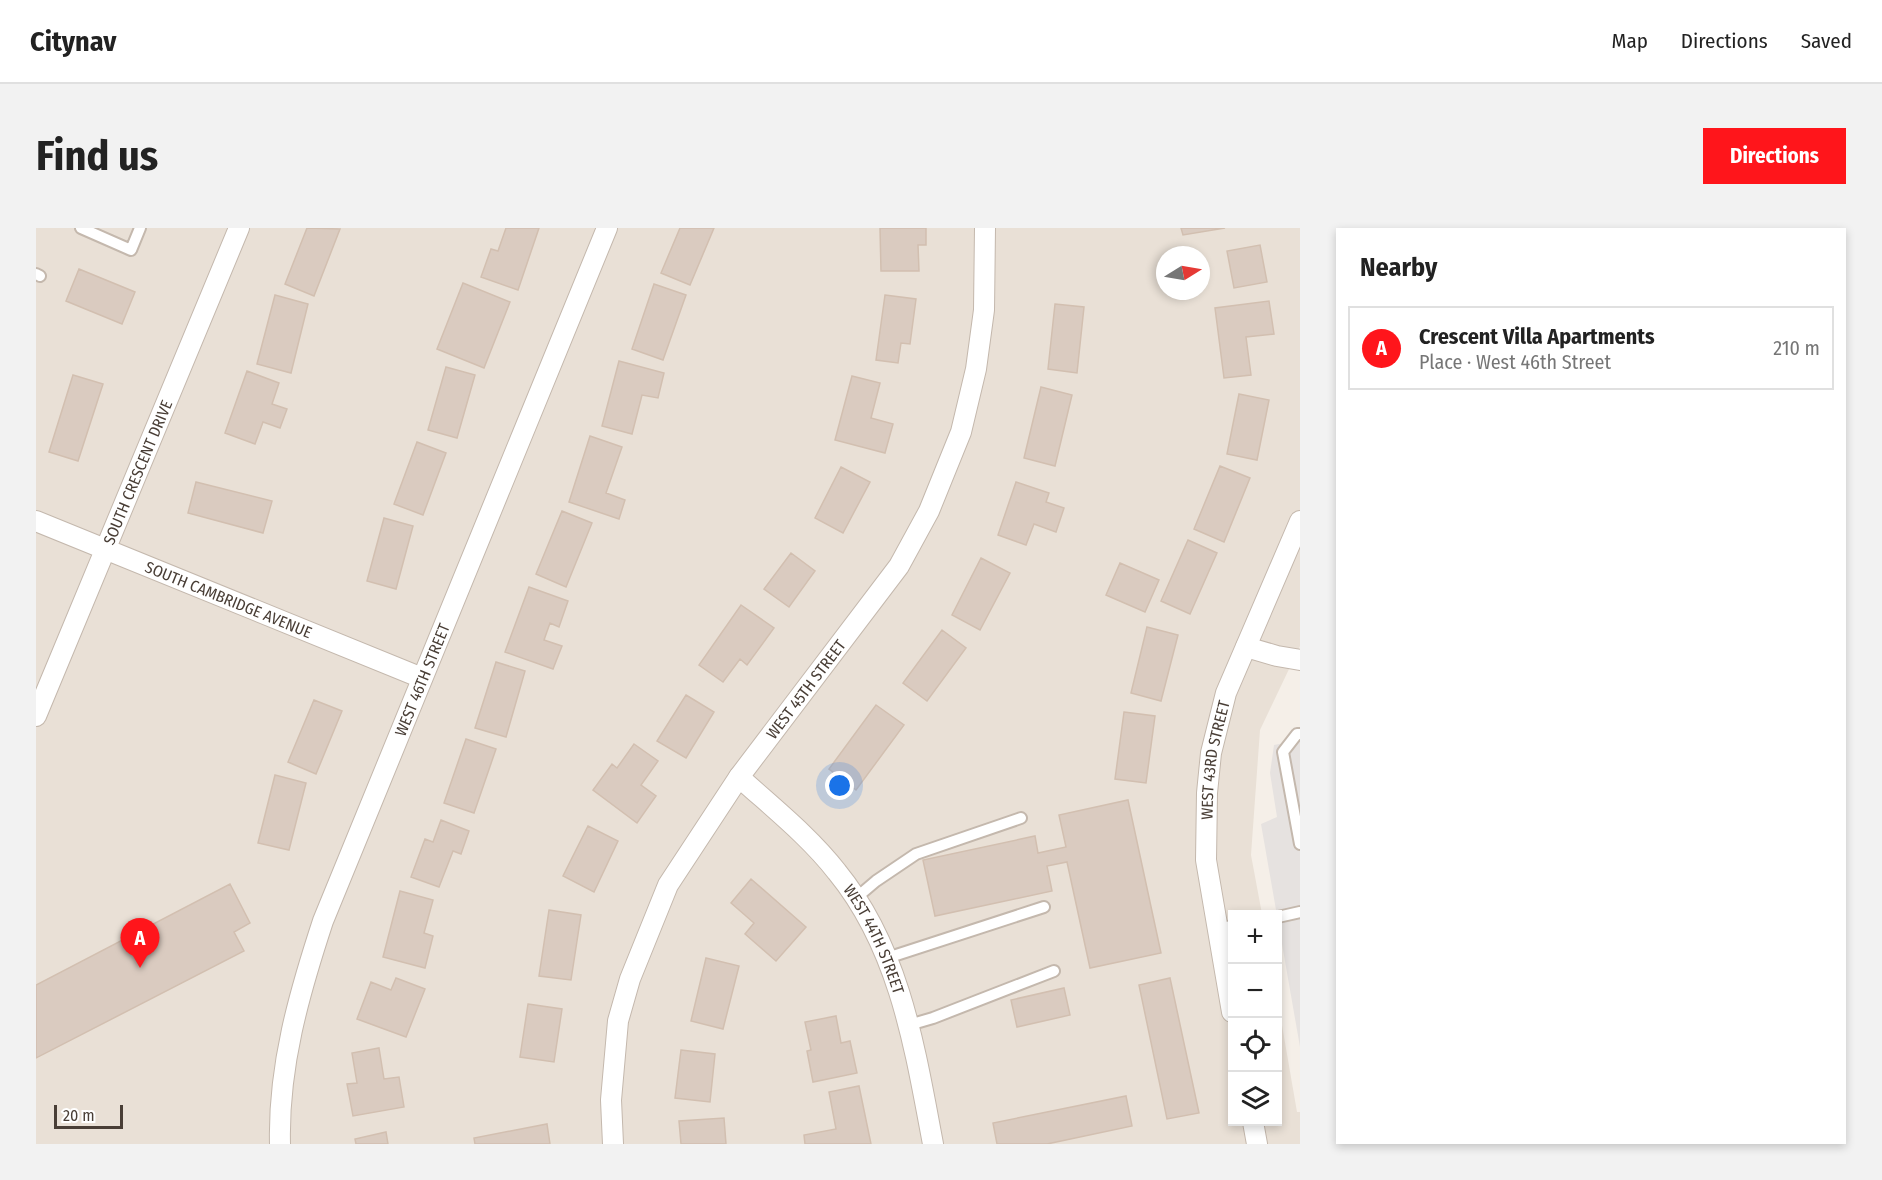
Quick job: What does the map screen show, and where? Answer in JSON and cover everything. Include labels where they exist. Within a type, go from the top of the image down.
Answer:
[{"type":"street","name":"SOUTH CRESCENT DRIVE","points":[[36,716],[239,228]]},
{"type":"street","name":"WEST 46TH STREET","points":[[279,1144],[283,1078],[289,1038],[323,921],[607,228]]},
{"type":"street","name":"WEST 45TH STREET","points":[[613,1144],[611,1100],[618,1021],[652,919],[668,885],[739,777],[899,566],[929,511],[961,432],[976,369],[984,310],[985,228]]},
{"type":"street","name":"SOUTH CAMBRIDGE AVENUE","points":[[36,521],[423,678]]},
{"type":"street","name":"WEST 43RD STREET","points":[[1228,964],[1225,928],[1206,860],[1207,793],[1211,753],[1226,693],[1300,521]]},
{"type":"street","points":[[1246,647],[1300,660]]},
{"type":"street","name":"WEST 44TH STREET","points":[[739,777],[805,837],[837,871],[872,926],[887,958],[909,1025],[933,1144]]},
{"type":"street","points":[[1254,1126],[1257,1144]]},
{"type":"lane","points":[[81,228],[131,250],[140,228]]},
{"type":"lane","points":[[1300,734],[1297,734],[1283,752],[1300,844]]},
{"type":"lane","points":[[856,898],[876,881],[916,854],[1021,818]]},
{"type":"lane","points":[[887,958],[1044,907]]},
{"type":"lane","points":[[1282,916],[1300,912]]},
{"type":"lane","points":[[909,1025],[933,1018],[1054,971]]},
{"type":"shaded area","points":[[36,228],[1300,228],[1300,646],[1260,730],[1251,855],[1261,910],[1228,910],[1228,1126],[1282,1126],[1282,1025],[1297,1112],[1300,1112],[1300,1144],[36,1144]]},
{"type":"shaded area","points":[[1300,740],[1300,1047],[1282,944],[1282,910],[1276,910],[1261,824],[1277,817],[1270,773],[1274,745]]},
{"type":"building","points":[[307,228],[340,229],[314,296],[285,284]]},
{"type":"building","points":[[506,228],[539,228],[518,290],[481,277],[491,249],[498,251]]},
{"type":"building","points":[[680,228],[714,228],[690,285],[661,273]]},
{"type":"building","points":[[880,228],[926,228],[926,245],[918,245],[919,271],[881,271]]},
{"type":"building","points":[[1181,228],[1225,228],[1183,235]]},
{"type":"building","points":[[1260,245],[1267,282],[1234,288],[1227,251]]},
{"type":"building","points":[[79,269],[135,292],[122,324],[66,301]]},
{"type":"building","points":[[463,283],[510,302],[484,368],[437,349]]},
{"type":"building","points":[[654,284],[686,295],[663,360],[632,349]]},
{"type":"building","points":[[275,295],[308,304],[291,373],[257,364]]},
{"type":"building","points":[[885,295],[916,299],[910,344],[901,343],[898,363],[876,360]]},
{"type":"building","points":[[1269,301],[1274,334],[1246,337],[1251,375],[1224,378],[1215,308]]},
{"type":"building","points":[[1055,304],[1084,307],[1077,373],[1048,369]]},
{"type":"building","points":[[619,361],[664,373],[658,398],[642,395],[632,434],[602,426]]},
{"type":"building","points":[[446,367],[475,375],[457,438],[428,430]]},
{"type":"building","points":[[247,371],[279,383],[272,404],[287,409],[280,428],[263,422],[255,444],[225,433]]},
{"type":"building","points":[[73,375],[103,384],[78,461],[49,452]]},
{"type":"building","points":[[852,376],[880,383],[871,418],[893,424],[885,453],[835,440]]},
{"type":"building","points":[[1041,387],[1072,395],[1055,466],[1024,458]]},
{"type":"building","points":[[1239,394],[1269,400],[1257,460],[1227,454]]},
{"type":"building","points":[[590,436],[622,447],[606,493],[625,500],[619,519],[569,502]]},
{"type":"building","points":[[417,442],[446,453],[423,515],[394,504]]},
{"type":"building","points":[[1220,466],[1250,478],[1224,542],[1194,529]]},
{"type":"building","points":[[841,467],[870,482],[843,533],[815,518]]},
{"type":"building","points":[[196,482],[272,501],[263,533],[188,513]]},
{"type":"building","points":[[1016,482],[1049,493],[1046,502],[1064,508],[1056,532],[1034,524],[1026,545],[998,535]]},
{"type":"building","points":[[562,511],[592,523],[566,587],[536,574]]},
{"type":"building","points":[[384,518],[413,526],[396,589],[367,581]]},
{"type":"building","points":[[1188,540],[1217,553],[1190,614],[1161,601]]},
{"type":"building","points":[[791,553],[815,571],[789,607],[764,589]]},
{"type":"building","points":[[981,558],[1010,573],[980,630],[952,615]]},
{"type":"building","points":[[1120,563],[1159,580],[1145,612],[1106,595]]},
{"type":"building","points":[[529,587],[568,601],[559,627],[550,623],[544,640],[562,646],[553,669],[505,652]]},
{"type":"building","points":[[741,605],[774,628],[747,665],[740,659],[723,682],[699,665]]},
{"type":"building","points":[[1147,627],[1178,635],[1161,701],[1131,693]]},
{"type":"building","points":[[942,630],[966,648],[927,701],[903,683]]},
{"type":"building","points":[[496,662],[525,671],[506,737],[475,728]]},
{"type":"building","points":[[686,695],[714,712],[686,758],[657,741]]},
{"type":"building","points":[[314,700],[342,711],[316,774],[288,762]]},
{"type":"building","points":[[876,705],[904,725],[856,790],[829,769]]},
{"type":"building","points":[[1124,712],[1155,716],[1146,783],[1115,779]]},
{"type":"building","points":[[466,739],[496,749],[474,813],[444,803]]},
{"type":"building","points":[[634,744],[658,761],[641,785],[656,796],[637,823],[593,790],[612,764],[617,768]]},
{"type":"building","points":[[275,775],[306,783],[289,850],[258,843]]},
{"type":"building","points":[[1128,800],[1161,953],[1090,968],[1067,862],[1047,866],[1052,891],[935,916],[923,860],[1035,836],[1038,853],[1066,847],[1059,815]]},
{"type":"building","points":[[441,820],[469,831],[461,854],[453,851],[439,887],[411,877],[425,839],[433,842]]},
{"type":"building","points":[[588,826],[618,841],[594,892],[563,876]]},
{"type":"building","points":[[751,879],[806,927],[776,961],[745,934],[754,923],[731,903]]},
{"type":"building","points":[[230,884],[250,923],[234,932],[244,951],[36,1058],[36,985]]},
{"type":"building","points":[[400,891],[433,900],[424,933],[433,936],[425,968],[383,957]]},
{"type":"building","points":[[549,910],[581,915],[571,980],[539,976]]},
{"type":"building","points":[[706,958],[739,966],[723,1029],[691,1021]]},
{"type":"building","points":[[396,978],[425,989],[406,1037],[357,1019],[371,982],[391,990]]},
{"type":"building","points":[[1170,978],[1199,1113],[1167,1119],[1139,985]]},
{"type":"building","points":[[1064,988],[1070,1015],[1017,1027],[1011,1000]]},
{"type":"building","points":[[528,1004],[562,1009],[554,1062],[520,1057]]},
{"type":"building","points":[[836,1016],[841,1043],[850,1041],[857,1073],[813,1082],[807,1051],[811,1050],[805,1022]]},
{"type":"building","points":[[379,1048],[384,1079],[399,1077],[404,1107],[353,1116],[347,1084],[357,1083],[352,1053]]},
{"type":"building","points":[[681,1050],[715,1054],[710,1102],[675,1098]]},
{"type":"building","points":[[859,1086],[871,1144],[805,1144],[804,1135],[836,1129],[829,1092]]},
{"type":"building","points":[[1126,1096],[1132,1126],[1047,1144],[997,1144],[993,1123]]},
{"type":"building","points":[[724,1118],[726,1144],[681,1144],[679,1121]]},
{"type":"building","points":[[547,1124],[550,1144],[475,1144],[474,1138]]},
{"type":"building","points":[[386,1132],[388,1144],[356,1144],[355,1139]]},
{"type":"place","name":"Crescent Villa Apartments","points":[[140,968]]}]
